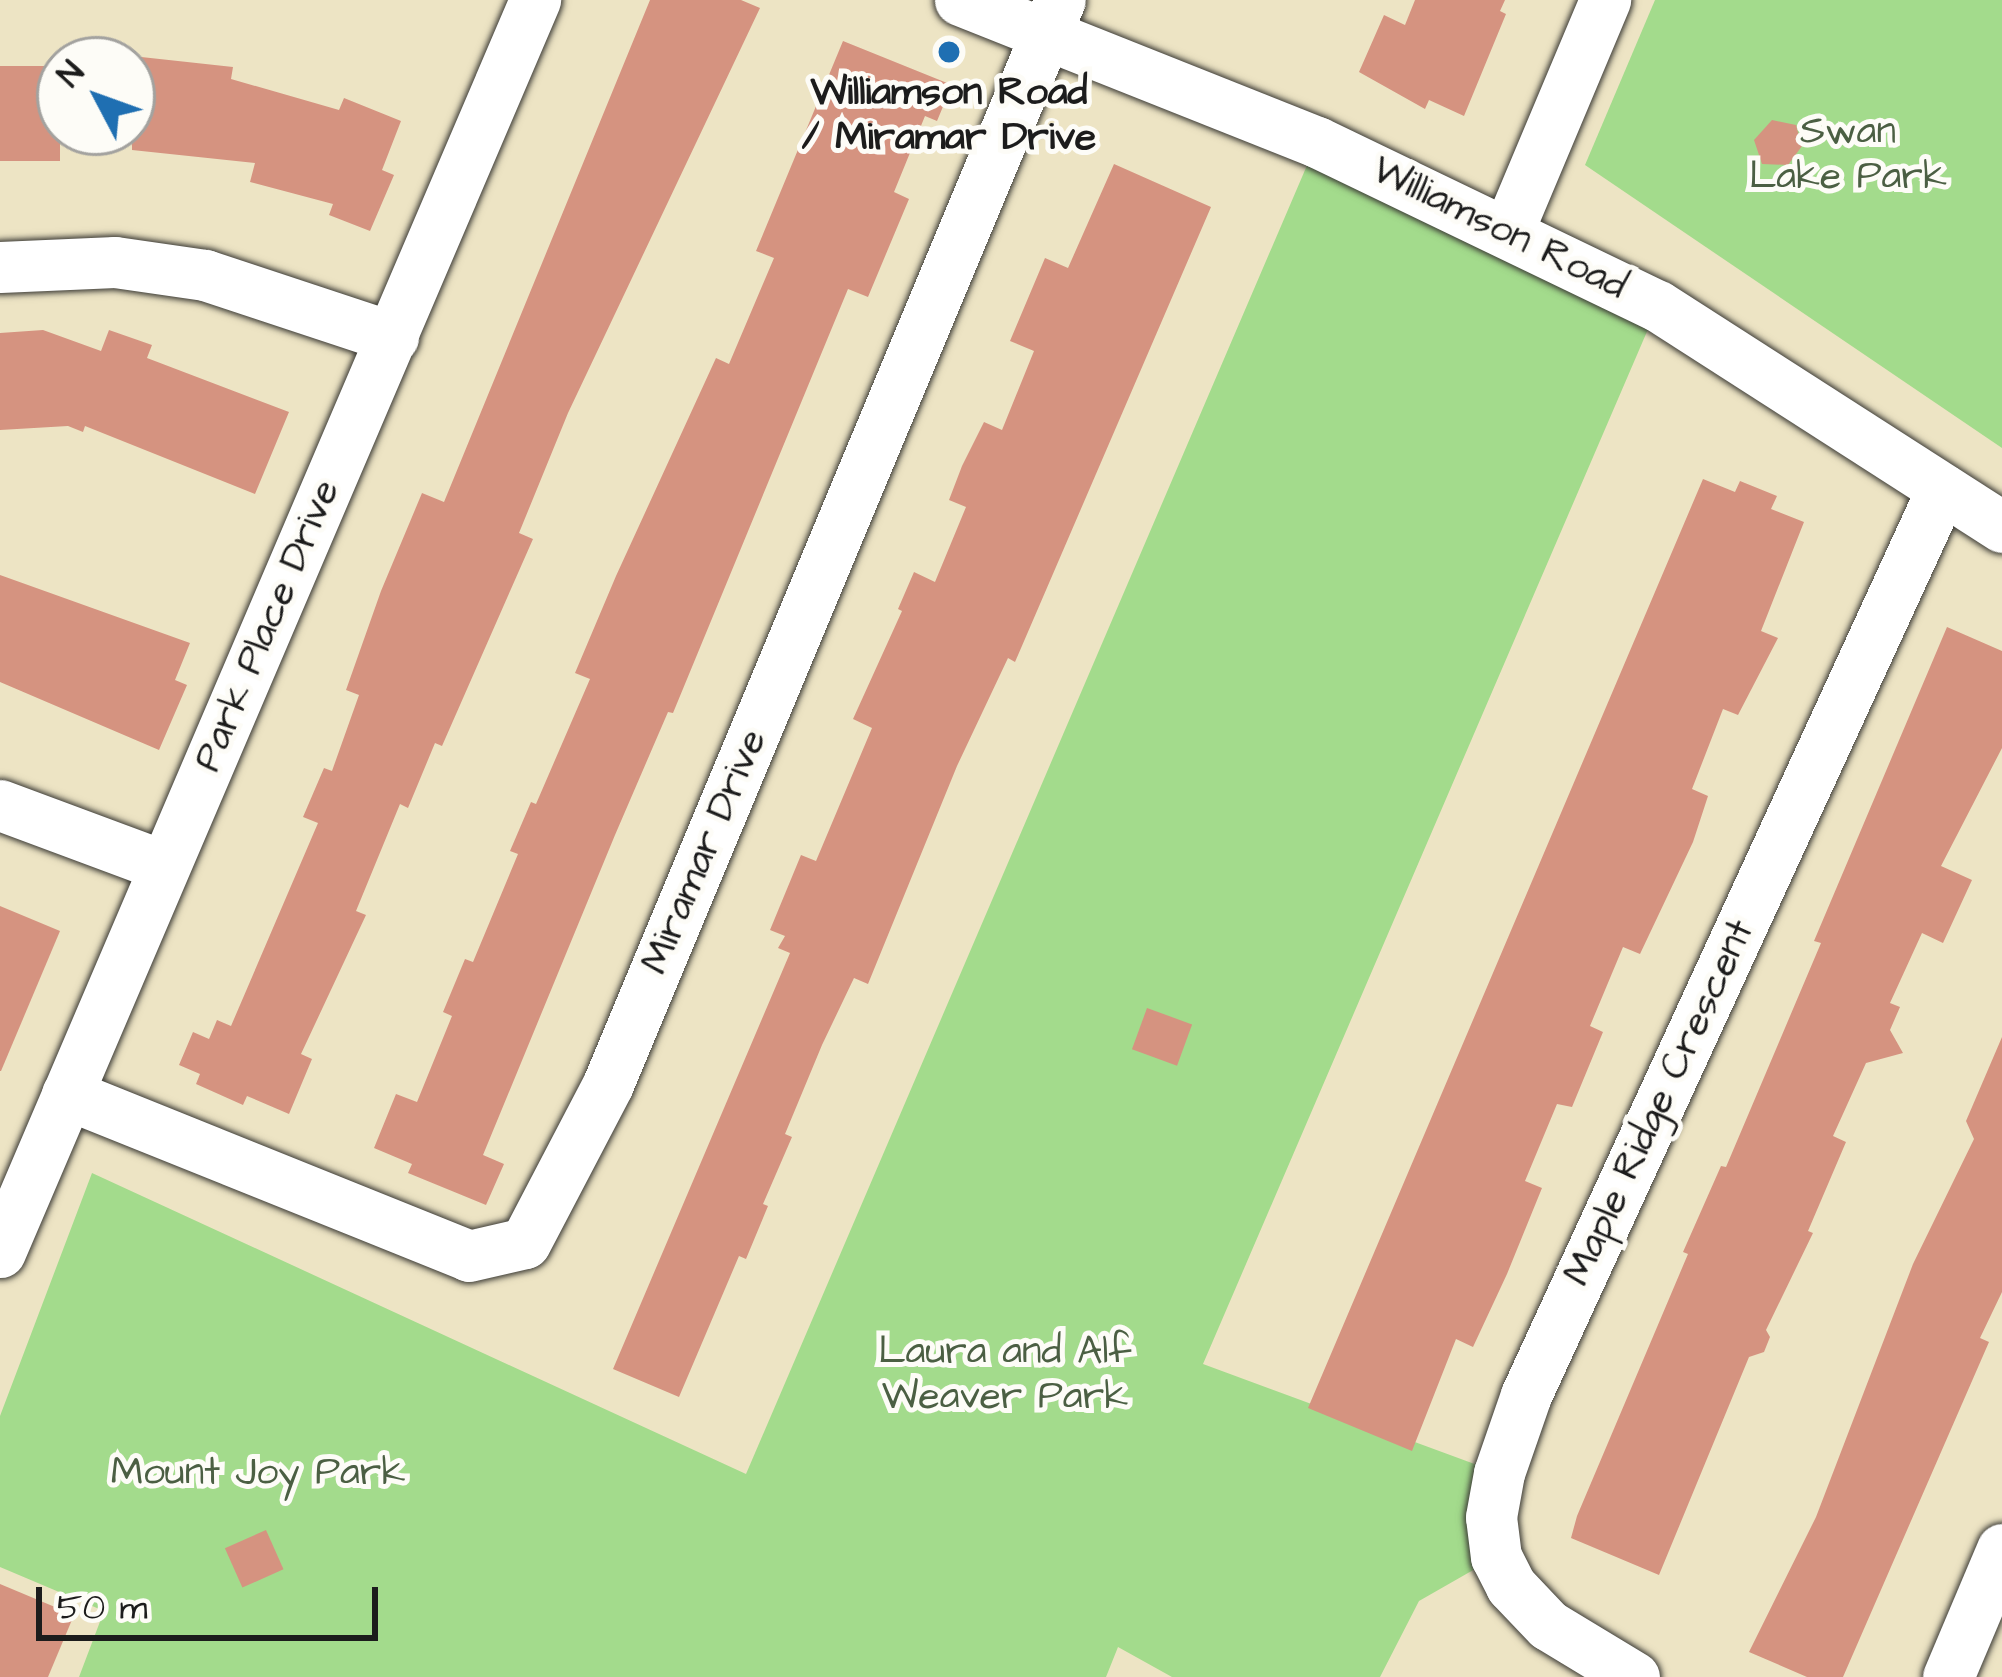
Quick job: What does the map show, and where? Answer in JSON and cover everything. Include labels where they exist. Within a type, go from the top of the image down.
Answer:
[{"type":"street","name":"Park Place Drive","points":[[0,1252],[535,0]]},
{"type":"street","name":"Williamson Road","points":[[960,0],[1052,19],[1658,306],[2002,527]]},
{"type":"street","points":[[1508,231],[1605,0]]},
{"type":"street","name":"Miramar Drive","points":[[67,1094],[469,1256],[525,1243],[608,1084],[1052,19]]},
{"type":"street","points":[[0,268],[115,262],[205,275],[393,337]]},
{"type":"street","name":"Maple Ridge Crescent","points":[[1634,1677],[1548,1624],[1511,1586],[1496,1557],[1491,1517],[1499,1473],[1526,1395],[1942,489]]},
{"type":"street","points":[[0,805],[164,866]]},
{"type":"street","points":[[1948,1677],[2002,1550]]},
{"type":"green space","name":"Swan Lake Park","points":[[1655,0],[2002,0],[2002,448],[1585,165]]},
{"type":"green space","name":"Laura and Alf Weaver Park","points":[[1317,142],[1658,306],[1203,1364],[1499,1473],[1496,1557],[1419,1601],[1380,1677],[1172,1677],[1118,1647],[1106,1677],[79,1677],[104,1611],[0,1567],[0,1416],[92,1173],[746,1474]]},
{"type":"building","points":[[650,0],[741,0],[760,8],[568,413],[519,533],[533,539],[442,746],[435,743],[408,808],[400,804],[356,911],[366,915],[301,1054],[312,1059],[289,1114],[247,1096],[243,1105],[196,1084],[200,1074],[179,1065],[193,1032],[209,1039],[217,1020],[231,1026],[318,823],[303,817],[324,768],[332,771],[359,695],[346,690],[381,591],[422,493],[444,502]]},
{"type":"building","points":[[1415,0],[1505,0],[1500,11],[1506,14],[1464,116],[1429,100],[1425,109],[1359,72],[1384,15],[1405,25]]},
{"type":"building","points":[[843,41],[952,85],[937,121],[925,116],[894,192],[909,199],[868,297],[848,289],[673,713],[668,712],[615,835],[483,1155],[504,1164],[486,1205],[408,1173],[412,1164],[374,1148],[396,1094],[417,1102],[452,1016],[443,1012],[465,959],[473,962],[518,854],[510,851],[531,802],[536,804],[590,679],[575,673],[616,576],[716,358],[729,364],[774,258],[756,251]]},
{"type":"building","points":[[156,59],[233,67],[231,79],[339,110],[344,98],[401,121],[382,170],[394,175],[370,231],[329,215],[333,204],[250,182],[255,163],[156,153]]},
{"type":"building","points":[[0,66],[36,66],[36,156],[60,156],[60,161],[0,161]]},
{"type":"building","points":[[1772,120],[1796,125],[1802,146],[1788,165],[1762,164],[1754,140]]},
{"type":"building","points":[[1114,164],[1211,207],[1015,662],[1008,658],[957,766],[868,984],[854,978],[822,1045],[785,1134],[792,1137],[763,1204],[768,1206],[746,1259],[739,1256],[679,1397],[613,1369],[790,953],[778,948],[785,936],[770,930],[801,855],[816,861],[872,728],[853,719],[902,611],[898,609],[914,572],[935,582],[966,507],[949,500],[962,466],[984,422],[1002,430],[1034,351],[1010,341],[1045,258],[1068,268]]},
{"type":"building","points":[[43,330],[101,351],[109,330],[152,345],[147,358],[289,412],[255,494],[85,426],[83,432],[68,426],[0,430],[0,333]]},
{"type":"building","points":[[1703,479],[1735,492],[1740,481],[1777,496],[1771,509],[1804,522],[1761,631],[1778,638],[1738,715],[1723,709],[1692,789],[1708,796],[1693,842],[1640,954],[1623,947],[1590,1026],[1603,1032],[1572,1107],[1557,1104],[1525,1181],[1542,1188],[1507,1274],[1473,1347],[1456,1339],[1412,1451],[1308,1408]]},
{"type":"building","points":[[0,575],[190,643],[175,680],[187,685],[159,750],[0,682]]},
{"type":"building","points":[[1947,627],[2002,651],[2002,748],[1941,866],[1972,880],[1943,943],[1922,933],[1890,1003],[1900,1007],[1890,1030],[1903,1053],[1866,1063],[1833,1136],[1846,1142],[1808,1231],[1813,1233],[1766,1330],[1770,1337],[1764,1352],[1749,1357],[1659,1575],[1571,1538],[1577,1516],[1688,1254],[1683,1252],[1721,1166],[1726,1167],[1821,943],[1814,941]]},
{"type":"building","points":[[0,906],[60,931],[1,1071],[0,1071]]},
{"type":"building","points":[[1147,1008],[1192,1024],[1177,1066],[1132,1049]]},
{"type":"building","points":[[2002,1037],[2002,1292],[1980,1338],[1989,1342],[1843,1677],[1807,1677],[1749,1652],[1816,1517],[1913,1264],[1974,1139],[1966,1121]]},
{"type":"building","points":[[266,1530],[283,1569],[242,1588],[225,1548]]},
{"type":"building","points":[[0,1584],[74,1615],[48,1677],[0,1677]]},
{"type":"place","name":"Williamson Road / Miramar Drive","points":[[949,52]]},
{"type":"park label","name":"Mount Joy Park","points":[[258,1473]]}]
